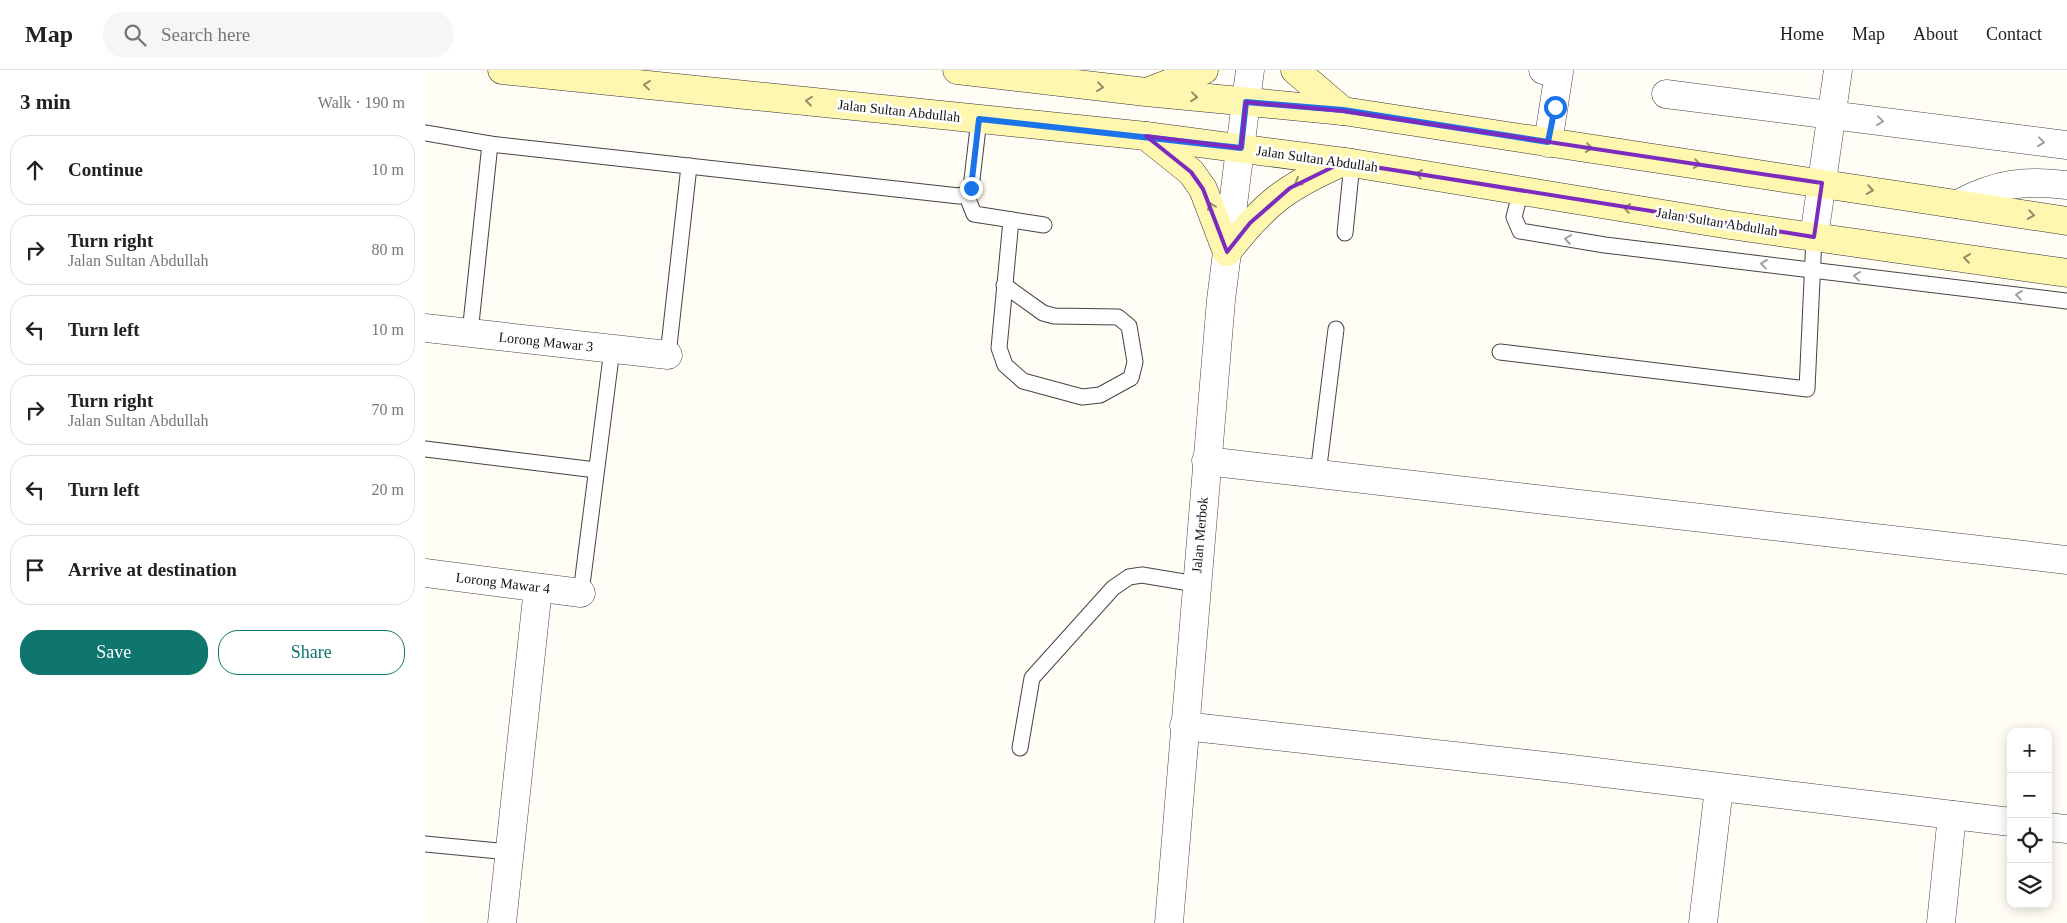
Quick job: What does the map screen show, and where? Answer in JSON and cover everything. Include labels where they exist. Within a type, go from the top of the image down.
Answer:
[{"type":"main road","name":"Jalan Sultan Abdullah","points":[[502,70],[1146,136],[1241,148],[1347,162],[1814,237],[2067,273]]},
{"type":"main road","points":[[957,70],[1145,92],[1343,110],[2067,221]]},
{"type":"main road","points":[[1145,92],[1204,70]]},
{"type":"main road","points":[[1295,70],[1343,110]]},
{"type":"main road","points":[[1146,136],[1191,172],[1203,189],[1227,252]]},
{"type":"main road","points":[[1227,252],[1250,223],[1277,198],[1305,178],[1347,162]]},
{"type":"street","name":"Jalan Merbok","points":[[1169,923],[1206,461],[1227,252],[1250,70]]},
{"type":"street","points":[[1548,142],[1554,70]]},
{"type":"street","points":[[1814,237],[1838,70]]},
{"type":"street","points":[[1666,94],[2067,145]]},
{"type":"street","points":[[1958,204],[1981,191],[2014,182],[2067,185]]},
{"type":"street","name":"Lorong Mawar 3","points":[[425,328],[668,355]]},
{"type":"street","points":[[1206,461],[2067,560]]},
{"type":"street","name":"Lorong Mawar 4","points":[[425,573],[581,593]]},
{"type":"street","points":[[502,923],[539,588]]},
{"type":"street","points":[[1184,726],[1563,768],[2007,822]]},
{"type":"street","points":[[1703,923],[1719,788]]},
{"type":"street","points":[[1941,923],[1952,815]]},
{"type":"street","points":[[2052,827],[2067,829]]},
{"type":"lane","points":[[425,133],[489,144],[959,196],[966,194],[971,188],[979,119]]},
{"type":"lane","points":[[470,333],[489,144]]},
{"type":"lane","points":[[1345,233],[1347,162]]},
{"type":"lane","points":[[668,355],[689,166]]},
{"type":"lane","points":[[1521,190],[1514,217],[1520,231],[1605,245],[2067,301]]},
{"type":"lane","points":[[966,194],[974,214],[1044,225]]},
{"type":"lane","points":[[1003,285],[1043,313],[1054,316],[1118,317],[1129,326],[1135,362],[1131,378],[1100,395],[1082,397],[1023,381],[1005,365],[999,348],[1003,285],[1011,220]]},
{"type":"lane","points":[[1500,352],[1807,388],[1814,237]]},
{"type":"lane","points":[[1318,474],[1336,329]]},
{"type":"lane","points":[[581,593],[612,349]]},
{"type":"lane","points":[[425,449],[597,470]]},
{"type":"lane","points":[[1020,748],[1032,678],[1113,588],[1129,577],[1142,574],[1196,584]]},
{"type":"lane","points":[[425,844],[509,852]]},
{"type":"highlighted area","points":[[1246,102],[1343,111],[1822,183],[1814,237],[1343,162],[1290,188],[1250,223],[1227,252],[1203,189],[1191,172],[1146,136],[1241,148]]},
{"type":"route","points":[[971,188],[979,119],[1241,148],[1246,102],[1343,110],[1548,142],[1555,107]]}]
